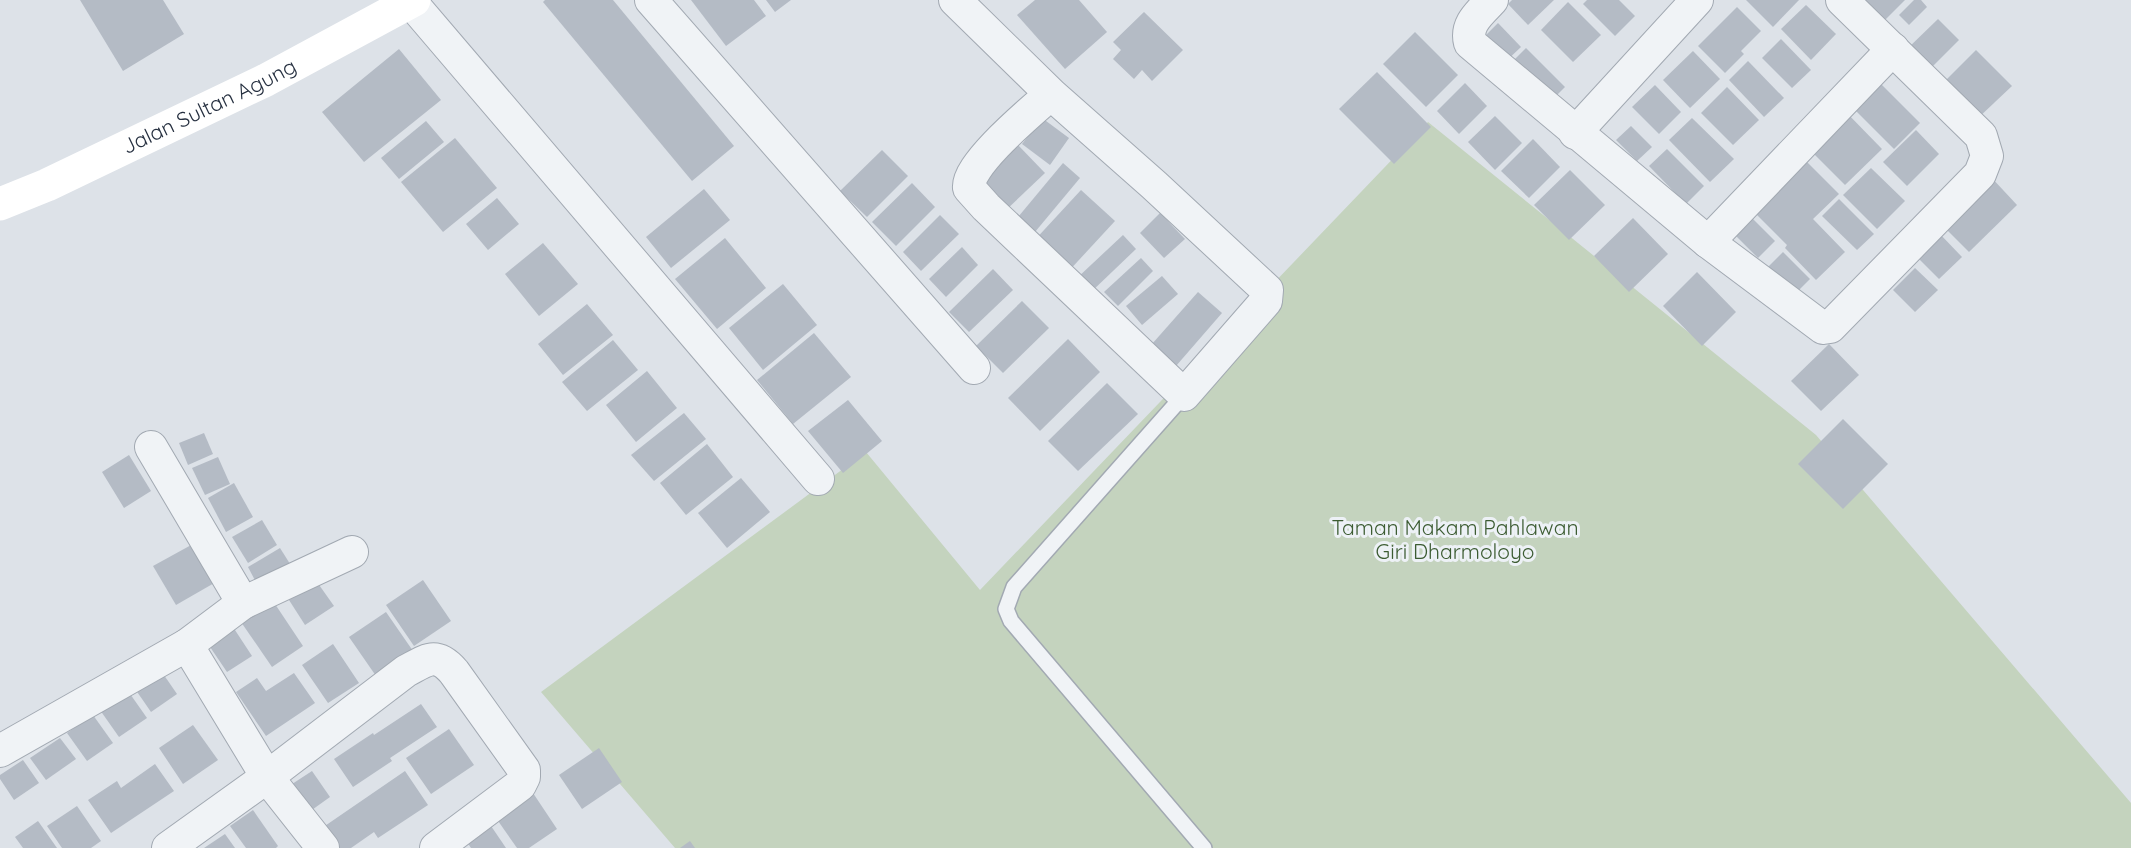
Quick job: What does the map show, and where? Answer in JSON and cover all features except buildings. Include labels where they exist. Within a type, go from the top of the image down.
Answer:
[{"type":"main road","name":"Jalan Sultan Agung","points":[[0,204],[47,185],[266,80],[413,1]]},
{"type":"street","points":[[651,0],[974,368]]},
{"type":"street","points":[[955,0],[1051,94],[1154,185],[1267,290],[1266,301],[1184,395],[986,207],[969,188],[970,179],[989,152],[1051,94]]},
{"type":"street","points":[[1492,0],[1473,20],[1468,35],[1470,44],[1708,242],[1818,326],[1828,328],[1980,174],[1987,156],[1981,136],[1842,0]]},
{"type":"street","points":[[1575,133],[1697,0]]},
{"type":"street","points":[[413,1],[818,479]]},
{"type":"street","points":[[1708,242],[1893,49]]},
{"type":"street","points":[[151,447],[243,603]]},
{"type":"street","points":[[0,752],[187,645],[243,603],[352,552]]},
{"type":"street","points":[[187,645],[267,777],[323,848]]},
{"type":"street","points":[[168,848],[267,777],[406,671],[435,658],[446,662],[524,770],[524,777],[520,785],[436,848]]},
{"type":"lane","points":[[1184,395],[1014,587],[1006,609],[1011,621],[1204,848]]},
{"type":"green space","name":"Taman Makam Pahlawan Giri Dharmoloyo","points":[[1428,122],[1816,435],[2131,803],[2131,848],[675,848],[541,692],[866,452],[980,590]]}]
